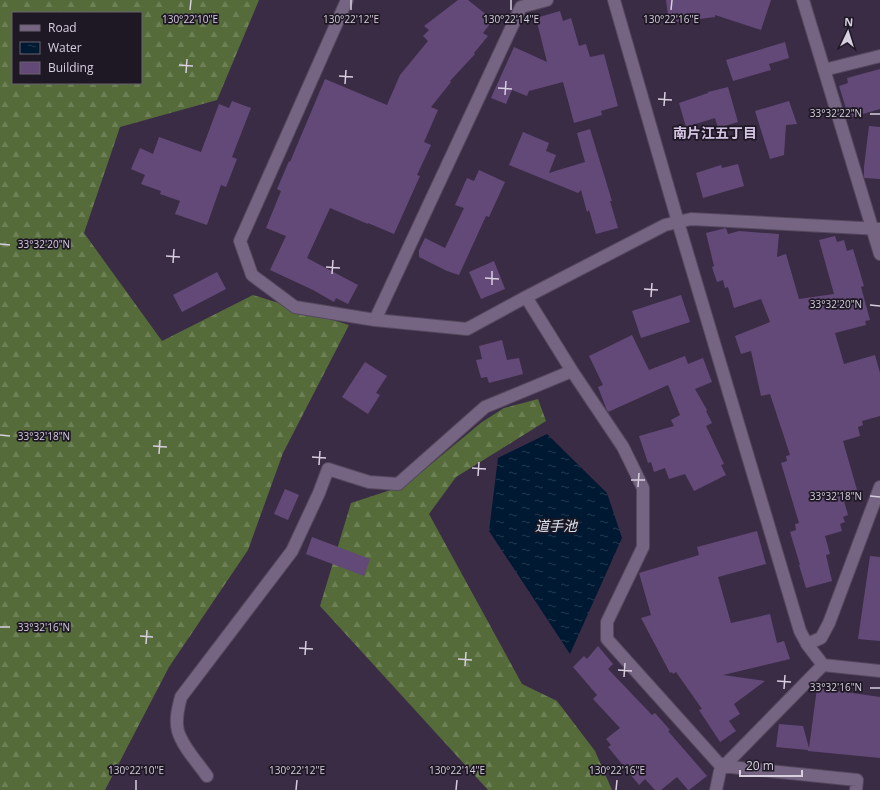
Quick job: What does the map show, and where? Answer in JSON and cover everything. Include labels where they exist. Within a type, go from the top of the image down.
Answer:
[{"type":"street","points":[[347,0],[240,241],[252,275],[295,307],[375,320],[467,329],[665,225],[691,219],[876,229]]},
{"type":"street","points":[[375,320],[521,7],[547,0]]},
{"type":"street","points":[[614,0],[678,222],[800,631],[807,644],[823,665],[880,672]]},
{"type":"street","points":[[803,0],[824,70],[876,229],[880,254]]},
{"type":"street","points":[[824,70],[880,56]]},
{"type":"street","points":[[526,297],[572,371],[623,447],[643,488],[643,547],[607,622],[607,639],[721,766],[857,780],[856,790]]},
{"type":"street","points":[[207,776],[182,741],[177,730],[177,711],[180,697],[292,551],[319,493],[328,469],[370,482],[398,484],[485,407],[572,371]]},
{"type":"street","points":[[807,644],[822,638],[829,623],[880,487]]},
{"type":"street","points":[[716,790],[721,766],[728,762],[823,665]]},
{"type":"green space","points":[[0,0],[259,0],[217,100],[120,127],[84,233],[162,341],[253,295],[349,325],[283,453],[248,550],[169,667],[105,790],[0,790]]},
{"type":"green space","points":[[538,399],[546,421],[456,477],[429,514],[522,684],[557,701],[595,751],[612,790],[488,790],[320,606],[351,503],[406,485],[482,422],[504,408]]},
{"type":"water","name":"道手池","points":[[547,434],[607,493],[622,538],[570,654],[489,531],[498,458]]},
{"type":"building","points":[[458,0],[468,0],[493,20],[483,33],[488,36],[474,53],[475,54],[450,81],[451,82],[431,107],[438,110],[424,142],[431,145],[417,175],[420,176],[394,234],[330,208],[307,258],[358,285],[348,304],[336,298],[334,302],[313,290],[270,270],[286,236],[266,228],[281,191],[277,189],[325,79],[387,105],[400,75],[428,41],[423,36],[429,30],[424,26]]},
{"type":"building","points":[[666,0],[771,0],[761,30],[715,15],[715,17],[669,23]]},
{"type":"building","points":[[560,11],[563,21],[571,18],[579,46],[586,44],[590,57],[604,54],[618,106],[601,111],[602,115],[574,123],[563,82],[529,91],[527,96],[512,90],[506,104],[491,98],[514,47],[547,62],[536,18]]},
{"type":"building","points":[[785,42],[789,58],[769,64],[771,70],[733,81],[726,60]]},
{"type":"building","points":[[880,69],[880,109],[849,118],[839,86],[848,83],[847,78]]},
{"type":"building","points":[[728,87],[738,122],[718,128],[715,118],[686,127],[679,103],[708,92]]},
{"type":"building","points":[[232,101],[251,108],[232,157],[237,159],[226,187],[221,185],[207,225],[175,214],[180,201],[160,194],[161,191],[141,184],[145,175],[131,169],[140,148],[153,154],[159,137],[201,152],[219,104],[229,108]]},
{"type":"building","points":[[789,101],[797,124],[786,125],[784,155],[770,159],[755,111]]},
{"type":"building","points":[[869,126],[880,127],[880,179],[864,177]]},
{"type":"building","points":[[590,129],[612,201],[610,201],[618,228],[596,234],[589,210],[587,212],[581,190],[578,193],[509,165],[523,132],[549,143],[546,151],[556,155],[549,173],[585,162],[577,133]]},
{"type":"building","points":[[738,164],[744,186],[703,198],[696,173],[721,165],[722,168]]},
{"type":"building","points":[[479,170],[505,182],[489,217],[486,216],[459,275],[447,271],[419,257],[419,250],[425,238],[445,248],[464,208],[455,205],[467,178],[474,181]]},
{"type":"building","points":[[726,228],[728,234],[739,231],[779,234],[777,257],[786,254],[799,299],[834,294],[819,240],[835,236],[837,242],[844,240],[847,251],[853,249],[864,286],[861,287],[870,320],[865,321],[866,325],[835,333],[844,364],[875,355],[880,373],[880,416],[862,421],[863,425],[858,427],[860,436],[843,441],[857,490],[842,494],[848,515],[843,517],[845,522],[840,524],[842,531],[825,536],[830,554],[826,555],[832,581],[806,588],[790,532],[796,530],[795,524],[799,523],[781,463],[787,461],[786,456],[790,455],[770,394],[761,396],[751,351],[741,354],[735,336],[770,322],[761,299],[734,308],[728,287],[725,288],[723,280],[717,282],[712,267],[714,266],[706,233]]},
{"type":"building","points":[[494,261],[505,289],[481,299],[469,272]]},
{"type":"building","points":[[217,272],[226,289],[182,312],[173,295]]},
{"type":"building","points":[[681,295],[690,322],[641,338],[632,311]]},
{"type":"building","points":[[632,335],[649,370],[685,356],[688,364],[703,358],[712,382],[695,389],[707,410],[706,411],[712,423],[706,426],[724,464],[721,465],[726,475],[694,491],[685,474],[669,479],[665,468],[654,472],[651,462],[648,463],[639,436],[674,426],[671,420],[680,415],[668,385],[608,412],[598,387],[603,385],[589,356]]},
{"type":"building","points":[[502,340],[507,360],[519,358],[523,374],[489,383],[487,377],[481,378],[476,360],[482,359],[479,346]]},
{"type":"building","points":[[365,362],[387,376],[376,393],[380,395],[368,414],[342,397]]},
{"type":"building","points":[[285,489],[299,495],[288,520],[274,514]]},
{"type":"building","points":[[757,531],[766,564],[718,577],[731,623],[770,614],[777,643],[784,641],[790,659],[723,675],[765,681],[734,704],[740,714],[729,721],[736,731],[720,742],[699,710],[702,709],[676,672],[673,674],[672,672],[670,673],[641,618],[651,615],[639,573],[699,555],[697,547]]},
{"type":"building","points":[[312,537],[370,559],[364,576],[306,554]]},
{"type":"building","points":[[870,556],[880,557],[880,641],[858,639]]},
{"type":"building","points":[[598,646],[613,664],[608,669],[652,715],[655,713],[670,730],[668,731],[707,776],[689,790],[677,777],[661,790],[655,790],[645,779],[639,785],[608,747],[611,745],[606,739],[620,728],[593,699],[597,695],[573,667],[584,656],[587,659]]},
{"type":"building","points":[[817,688],[880,697],[880,758],[776,747],[779,724],[803,726],[809,748]]},
{"type":"district","name":"南片江五丁目","points":[[715,133]]}]
